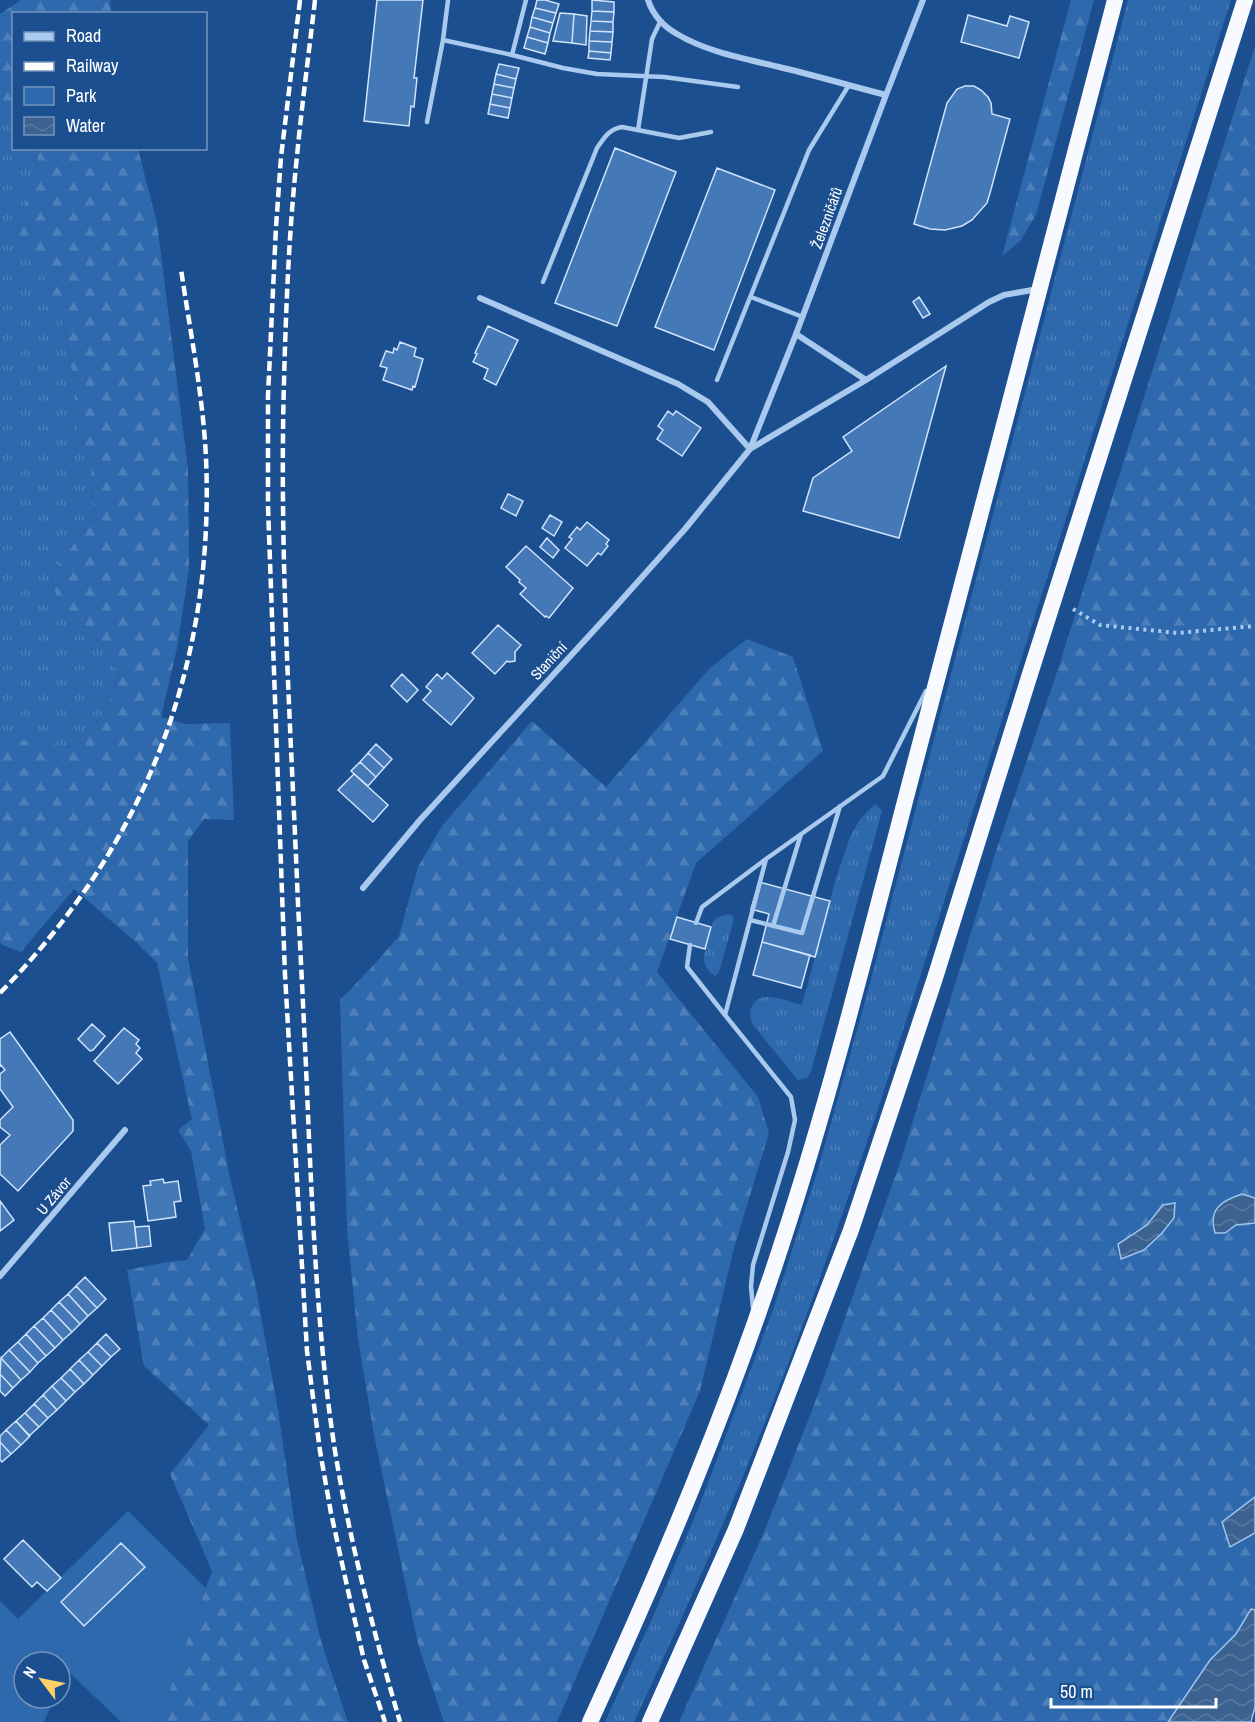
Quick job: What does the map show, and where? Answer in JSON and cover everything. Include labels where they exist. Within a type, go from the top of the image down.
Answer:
[{"type":"highway","points":[[590,1722],[687,1503],[722,1413],[782,1244],[828,1089],[1115,0]]},
{"type":"highway","points":[[651,1722],[736,1529],[851,1230],[939,967],[1245,0]]},
{"type":"street","points":[[648,0],[660,22],[693,43],[721,53],[886,95]]},
{"type":"street","name":"Železničářů","points":[[796,334],[923,0]]},
{"type":"street","points":[[796,334],[866,380],[989,302],[1004,296],[1039,289]]},
{"type":"street","points":[[480,298],[694,392],[708,402],[750,449]]},
{"type":"street","name":"Staniční","points":[[363,888],[420,820],[685,528],[750,449],[796,334]]},
{"type":"street","name":"Staniční","points":[[750,449],[866,380]]},
{"type":"street","name":"U Závor","points":[[0,1276],[125,1130]]},
{"type":"lane","points":[[427,122],[443,40],[448,0]]},
{"type":"lane","points":[[512,55],[526,0]]},
{"type":"lane","points":[[638,130],[652,39],[660,22]]},
{"type":"lane","points":[[443,40],[597,74],[664,77],[738,87]]},
{"type":"lane","points":[[717,380],[809,150],[849,85]]},
{"type":"lane","points":[[543,282],[601,143],[610,131],[616,128],[638,130],[679,138],[711,132]]},
{"type":"lane","points":[[751,297],[802,317]]},
{"type":"lane","points":[[696,923],[702,907],[883,776],[943,659]]},
{"type":"lane","points":[[750,920],[802,933],[840,806]]},
{"type":"lane","points":[[773,926],[801,834]]},
{"type":"lane","points":[[725,1015],[766,859]]},
{"type":"lane","points":[[690,945],[687,967],[791,1097],[795,1120],[788,1152],[753,1265],[751,1286],[755,1323]]},
{"type":"path","points":[[1073,609],[1100,625],[1155,631],[1177,633],[1255,626]]},
{"type":"green space","points":[[21,0],[110,0],[111,12],[12,12],[12,115],[0,95],[0,14]]},
{"type":"green space","points":[[1071,0],[1094,0],[1036,215],[1020,241],[1002,256]]},
{"type":"green space","points":[[1128,0],[1231,0],[879,1106],[816,1289],[742,1479],[634,1722],[605,1722],[652,1619],[700,1504],[773,1310],[818,1169],[866,998]]},
{"type":"green space","points":[[1255,46],[1255,1198],[1253,1197],[1212,1222],[1215,1233],[1225,1233],[1236,1225],[1255,1223],[1255,1497],[1230,1547],[1255,1533],[1255,1610],[1251,1610],[1236,1634],[1210,1660],[1168,1722],[679,1722],[764,1532],[813,1408],[901,1160],[996,851],[1057,672]],"holes":[[[1163,1205],[1174,1218],[1144,1250],[1131,1234],[1147,1225]]]},
{"type":"green space","points":[[0,95],[12,115],[12,150],[39,150],[35,173],[47,283],[64,324],[74,385],[78,431],[90,457],[94,517],[51,575],[61,617],[100,643],[119,672],[105,711],[77,748],[8,738],[0,733]]},
{"type":"green space","points":[[39,150],[138,150],[157,223],[188,469],[189,569],[177,648],[161,717],[186,724],[230,723],[234,820],[204,819],[188,841],[188,958],[229,1173],[256,1288],[278,1410],[297,1540],[321,1641],[348,1722],[158,1722],[212,1571],[170,1474],[209,1425],[144,1366],[127,1270],[187,1260],[205,1229],[191,1151],[178,1130],[192,1119],[157,963],[137,943],[74,889],[21,952],[2,945],[0,942],[0,733],[8,738],[77,748],[105,711],[119,673],[100,643],[61,617],[51,575],[94,517],[90,457],[78,431],[74,385],[64,324],[47,283],[17,232],[35,173]]},
{"type":"green space","points":[[747,639],[793,657],[823,751],[696,863],[657,972],[758,1097],[769,1133],[734,1248],[700,1391],[557,1722],[444,1722],[418,1644],[375,1440],[358,1339],[347,1230],[340,1000],[399,936],[418,867],[442,826],[532,721],[606,787],[710,668]]},
{"type":"green space","points":[[875,804],[882,811],[811,1071],[807,1078],[798,1080],[753,1025],[750,1015],[751,1008],[756,1001],[768,997],[802,1005],[836,878],[850,837],[860,819]]},
{"type":"green space","points":[[728,914],[734,919],[719,972],[715,976],[704,962],[704,956],[713,923],[716,918]]},
{"type":"green space","points":[[128,1511],[206,1588],[158,1722],[121,1722],[72,1675],[72,1650],[12,1650],[12,1710],[49,1710],[44,1722],[0,1722],[0,1601],[18,1619]]},
{"type":"water","points":[[1242,1194],[1255,1198],[1255,1223],[1236,1225],[1225,1233],[1215,1233],[1213,1218],[1218,1207]]},
{"type":"water","points":[[1175,1203],[1174,1218],[1162,1233],[1144,1250],[1121,1259],[1118,1244],[1147,1225],[1163,1205]]},
{"type":"water","points":[[1255,1497],[1255,1533],[1230,1547],[1222,1522]]},
{"type":"water","points":[[1251,1609],[1255,1610],[1255,1707],[1251,1722],[1168,1722],[1210,1660],[1236,1634]]},
{"type":"building","points":[[377,0],[423,0],[414,78],[417,78],[414,107],[411,106],[409,126],[364,121]]},
{"type":"building","points":[[537,0],[559,4],[556,13],[535,8]]},
{"type":"building","points":[[592,0],[614,2],[614,12],[592,11]]},
{"type":"building","points":[[535,8],[556,13],[553,23],[532,17]]},
{"type":"building","points":[[592,11],[614,12],[613,22],[591,21]]},
{"type":"building","points":[[560,13],[574,14],[572,43],[553,41]]},
{"type":"building","points":[[574,14],[587,16],[586,45],[572,43]]},
{"type":"building","points":[[968,15],[1007,26],[1010,16],[1029,22],[1019,58],[961,42]]},
{"type":"building","points":[[532,17],[553,23],[550,33],[530,27]]},
{"type":"building","points":[[591,21],[613,22],[613,32],[590,31]]},
{"type":"building","points":[[530,27],[550,33],[548,43],[527,37]]},
{"type":"building","points":[[590,31],[613,32],[612,42],[589,41]]},
{"type":"building","points":[[527,37],[548,43],[545,54],[524,48]]},
{"type":"building","points":[[589,41],[612,42],[611,53],[589,51]]},
{"type":"building","points":[[589,51],[611,53],[610,60],[588,58]]},
{"type":"building","points":[[499,64],[519,68],[516,79],[496,74]]},
{"type":"building","points":[[496,74],[516,79],[514,88],[494,84]]},
{"type":"building","points":[[494,84],[514,88],[512,98],[492,94]]},
{"type":"building","points":[[974,86],[988,97],[992,114],[1010,119],[987,203],[972,220],[962,226],[945,230],[930,229],[914,224],[947,103],[957,89]]},
{"type":"building","points":[[492,94],[512,98],[510,108],[490,104]]},
{"type":"building","points":[[490,104],[510,108],[508,118],[488,114]]},
{"type":"building","points":[[615,148],[676,172],[617,326],[555,303]]},
{"type":"building","points":[[717,168],[775,190],[714,350],[655,327]]},
{"type":"building","points":[[919,297],[930,314],[923,318],[913,302]]},
{"type":"building","points":[[488,326],[518,340],[496,385],[484,379],[488,369],[473,362]]},
{"type":"building","points":[[400,342],[416,348],[414,356],[423,359],[415,387],[413,386],[412,390],[383,380],[387,368],[380,366],[386,351],[393,353],[394,348],[397,350]]},
{"type":"building","points":[[946,366],[899,538],[803,511],[813,478],[852,451],[843,437]]},
{"type":"building","points":[[668,411],[673,415],[676,411],[701,428],[682,456],[657,439],[663,430],[658,426]]},
{"type":"building","points":[[508,494],[523,501],[516,516],[501,508]]},
{"type":"building","points":[[550,515],[562,522],[554,536],[542,528]]},
{"type":"building","points":[[587,522],[609,540],[606,544],[608,546],[601,555],[598,553],[587,566],[565,548],[572,539],[569,537],[577,527],[580,530]]},
{"type":"building","points":[[547,538],[559,550],[553,558],[540,547]]},
{"type":"building","points":[[526,546],[573,588],[549,618],[520,594],[526,588],[506,567]]},
{"type":"building","points":[[498,625],[521,645],[515,652],[515,661],[507,661],[495,674],[472,653]]},
{"type":"building","points":[[447,673],[474,698],[451,725],[423,700],[431,691],[426,687],[437,674],[442,679]]},
{"type":"building","points":[[402,674],[418,690],[407,702],[391,686]]},
{"type":"building","points":[[376,744],[392,759],[384,768],[368,753]]},
{"type":"building","points":[[368,753],[384,768],[376,777],[360,762]]},
{"type":"building","points":[[360,762],[376,777],[368,786],[351,771]]},
{"type":"building","points":[[354,774],[388,805],[373,822],[338,790]]},
{"type":"building","points":[[759,882],[830,901],[815,957],[762,942],[769,914],[751,909]]},
{"type":"building","points":[[677,917],[711,927],[705,949],[670,939]]},
{"type":"building","points":[[762,942],[810,955],[801,988],[753,975]]},
{"type":"building","points":[[92,1024],[105,1036],[90,1051],[78,1039]]},
{"type":"building","points":[[124,1028],[139,1040],[136,1044],[140,1048],[136,1053],[142,1059],[118,1084],[94,1061]]},
{"type":"building","points":[[10,1032],[73,1120],[73,1131],[18,1191],[0,1174],[0,1145],[10,1135],[0,1127],[0,1120],[13,1107],[0,1089],[0,1074],[5,1070],[0,1066],[0,1039]]},
{"type":"building","points":[[163,1179],[164,1183],[178,1181],[181,1201],[174,1202],[176,1217],[148,1221],[143,1186],[151,1185],[150,1181]]},
{"type":"building","points":[[0,1201],[14,1220],[0,1231]]},
{"type":"building","points":[[134,1221],[137,1248],[112,1251],[109,1223]]},
{"type":"building","points":[[149,1226],[151,1246],[137,1248],[135,1227]]},
{"type":"building","points":[[85,1277],[106,1299],[97,1308],[76,1286]]},
{"type":"building","points":[[76,1286],[97,1308],[88,1316],[68,1294]]},
{"type":"building","points":[[68,1294],[88,1316],[80,1324],[59,1302]]},
{"type":"building","points":[[59,1302],[80,1324],[72,1332],[51,1310]]},
{"type":"building","points":[[51,1310],[72,1332],[63,1340],[43,1318]]},
{"type":"building","points":[[43,1318],[63,1340],[55,1348],[34,1326]]},
{"type":"building","points":[[34,1326],[55,1348],[46,1356],[26,1334]]},
{"type":"building","points":[[26,1334],[46,1356],[38,1363],[18,1342]]},
{"type":"building","points":[[106,1334],[120,1349],[111,1357],[97,1343]]},
{"type":"building","points":[[18,1342],[38,1363],[30,1372],[9,1350]]},
{"type":"building","points":[[97,1343],[111,1357],[102,1366],[88,1352]]},
{"type":"building","points":[[9,1350],[30,1372],[21,1380],[1,1358]]},
{"type":"building","points":[[88,1352],[102,1366],[93,1375],[79,1360]]},
{"type":"building","points":[[1,1358],[21,1380],[13,1388],[0,1374]]},
{"type":"building","points":[[79,1360],[93,1375],[84,1384],[70,1369]]},
{"type":"building","points":[[70,1369],[84,1384],[75,1392],[61,1378]]},
{"type":"building","points":[[0,1374],[13,1388],[5,1396],[0,1391]]},
{"type":"building","points":[[61,1378],[75,1392],[66,1401],[52,1386]]},
{"type":"building","points":[[52,1386],[66,1401],[57,1410],[43,1395]]},
{"type":"building","points":[[43,1395],[57,1410],[48,1418],[34,1404]]},
{"type":"building","points":[[34,1404],[48,1418],[39,1427],[25,1413]]},
{"type":"building","points":[[25,1413],[39,1427],[29,1436],[16,1421]]},
{"type":"building","points":[[16,1421],[30,1436],[21,1445],[6,1430]]},
{"type":"building","points":[[6,1430],[21,1445],[11,1454],[0,1442],[0,1436]]},
{"type":"building","points":[[0,1442],[11,1454],[2,1462],[0,1460]]},
{"type":"building","points":[[23,1540],[61,1578],[47,1591],[37,1582],[32,1587],[4,1559]]},
{"type":"building","points":[[121,1543],[145,1567],[84,1626],[61,1602]]},
{"type":"railway","points":[[300,0],[281,157],[268,396],[268,506],[285,975],[307,1351],[320,1451],[331,1513],[364,1660],[385,1722]]},
{"type":"railway","points":[[315,0],[292,212],[288,269],[283,447],[287,643],[311,1178],[321,1335],[335,1451],[363,1588],[400,1722]]},
{"type":"railway","points":[[0,993],[51,936],[95,876],[131,813],[161,748],[183,679],[198,608],[206,534],[206,458],[199,387],[181,269]]}]
